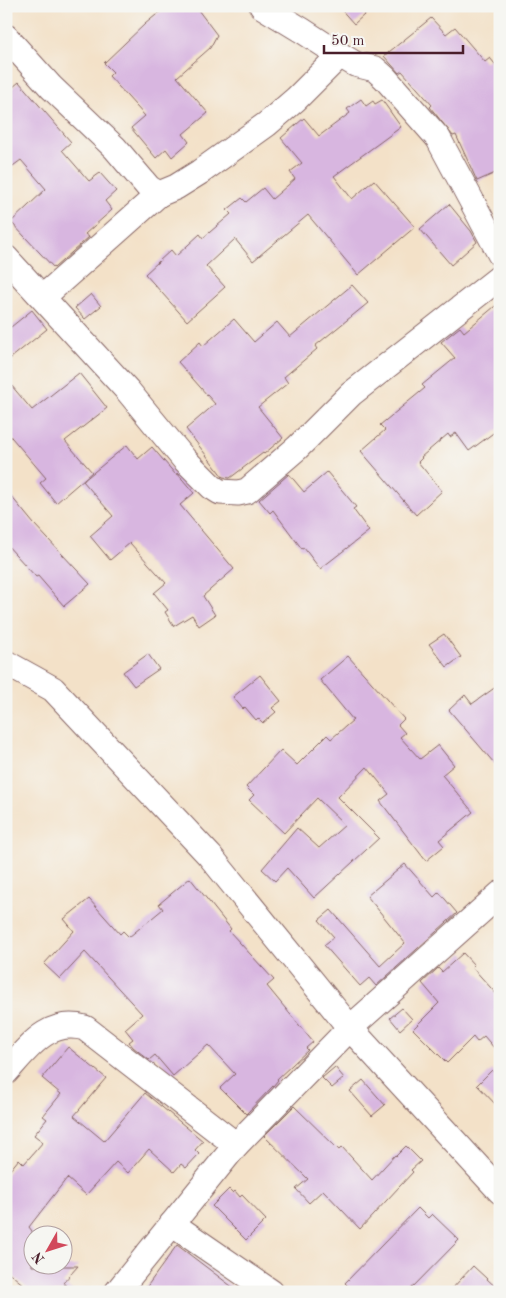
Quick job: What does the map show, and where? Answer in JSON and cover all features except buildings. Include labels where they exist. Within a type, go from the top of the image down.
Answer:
[{"type":"street","points":[[262,6],[354,64],[375,69],[438,138],[500,254]]},
{"type":"street","points":[[6,37],[51,87],[100,132],[149,188],[159,194]]},
{"type":"street","points":[[43,298],[159,194],[176,187],[200,172],[267,124],[296,99],[340,55]]},
{"type":"street","points":[[6,258],[128,391],[184,459],[220,492],[238,493],[247,491],[351,394],[500,276]]},
{"type":"street","points":[[6,664],[53,689],[210,856],[350,1028],[500,1191]]},
{"type":"street","points":[[117,1292],[236,1145],[350,1028],[500,894]]},
{"type":"street","points":[[6,1072],[36,1040],[58,1027],[73,1024],[85,1028],[236,1145]]},
{"type":"street","points":[[172,1224],[271,1292]]}]
